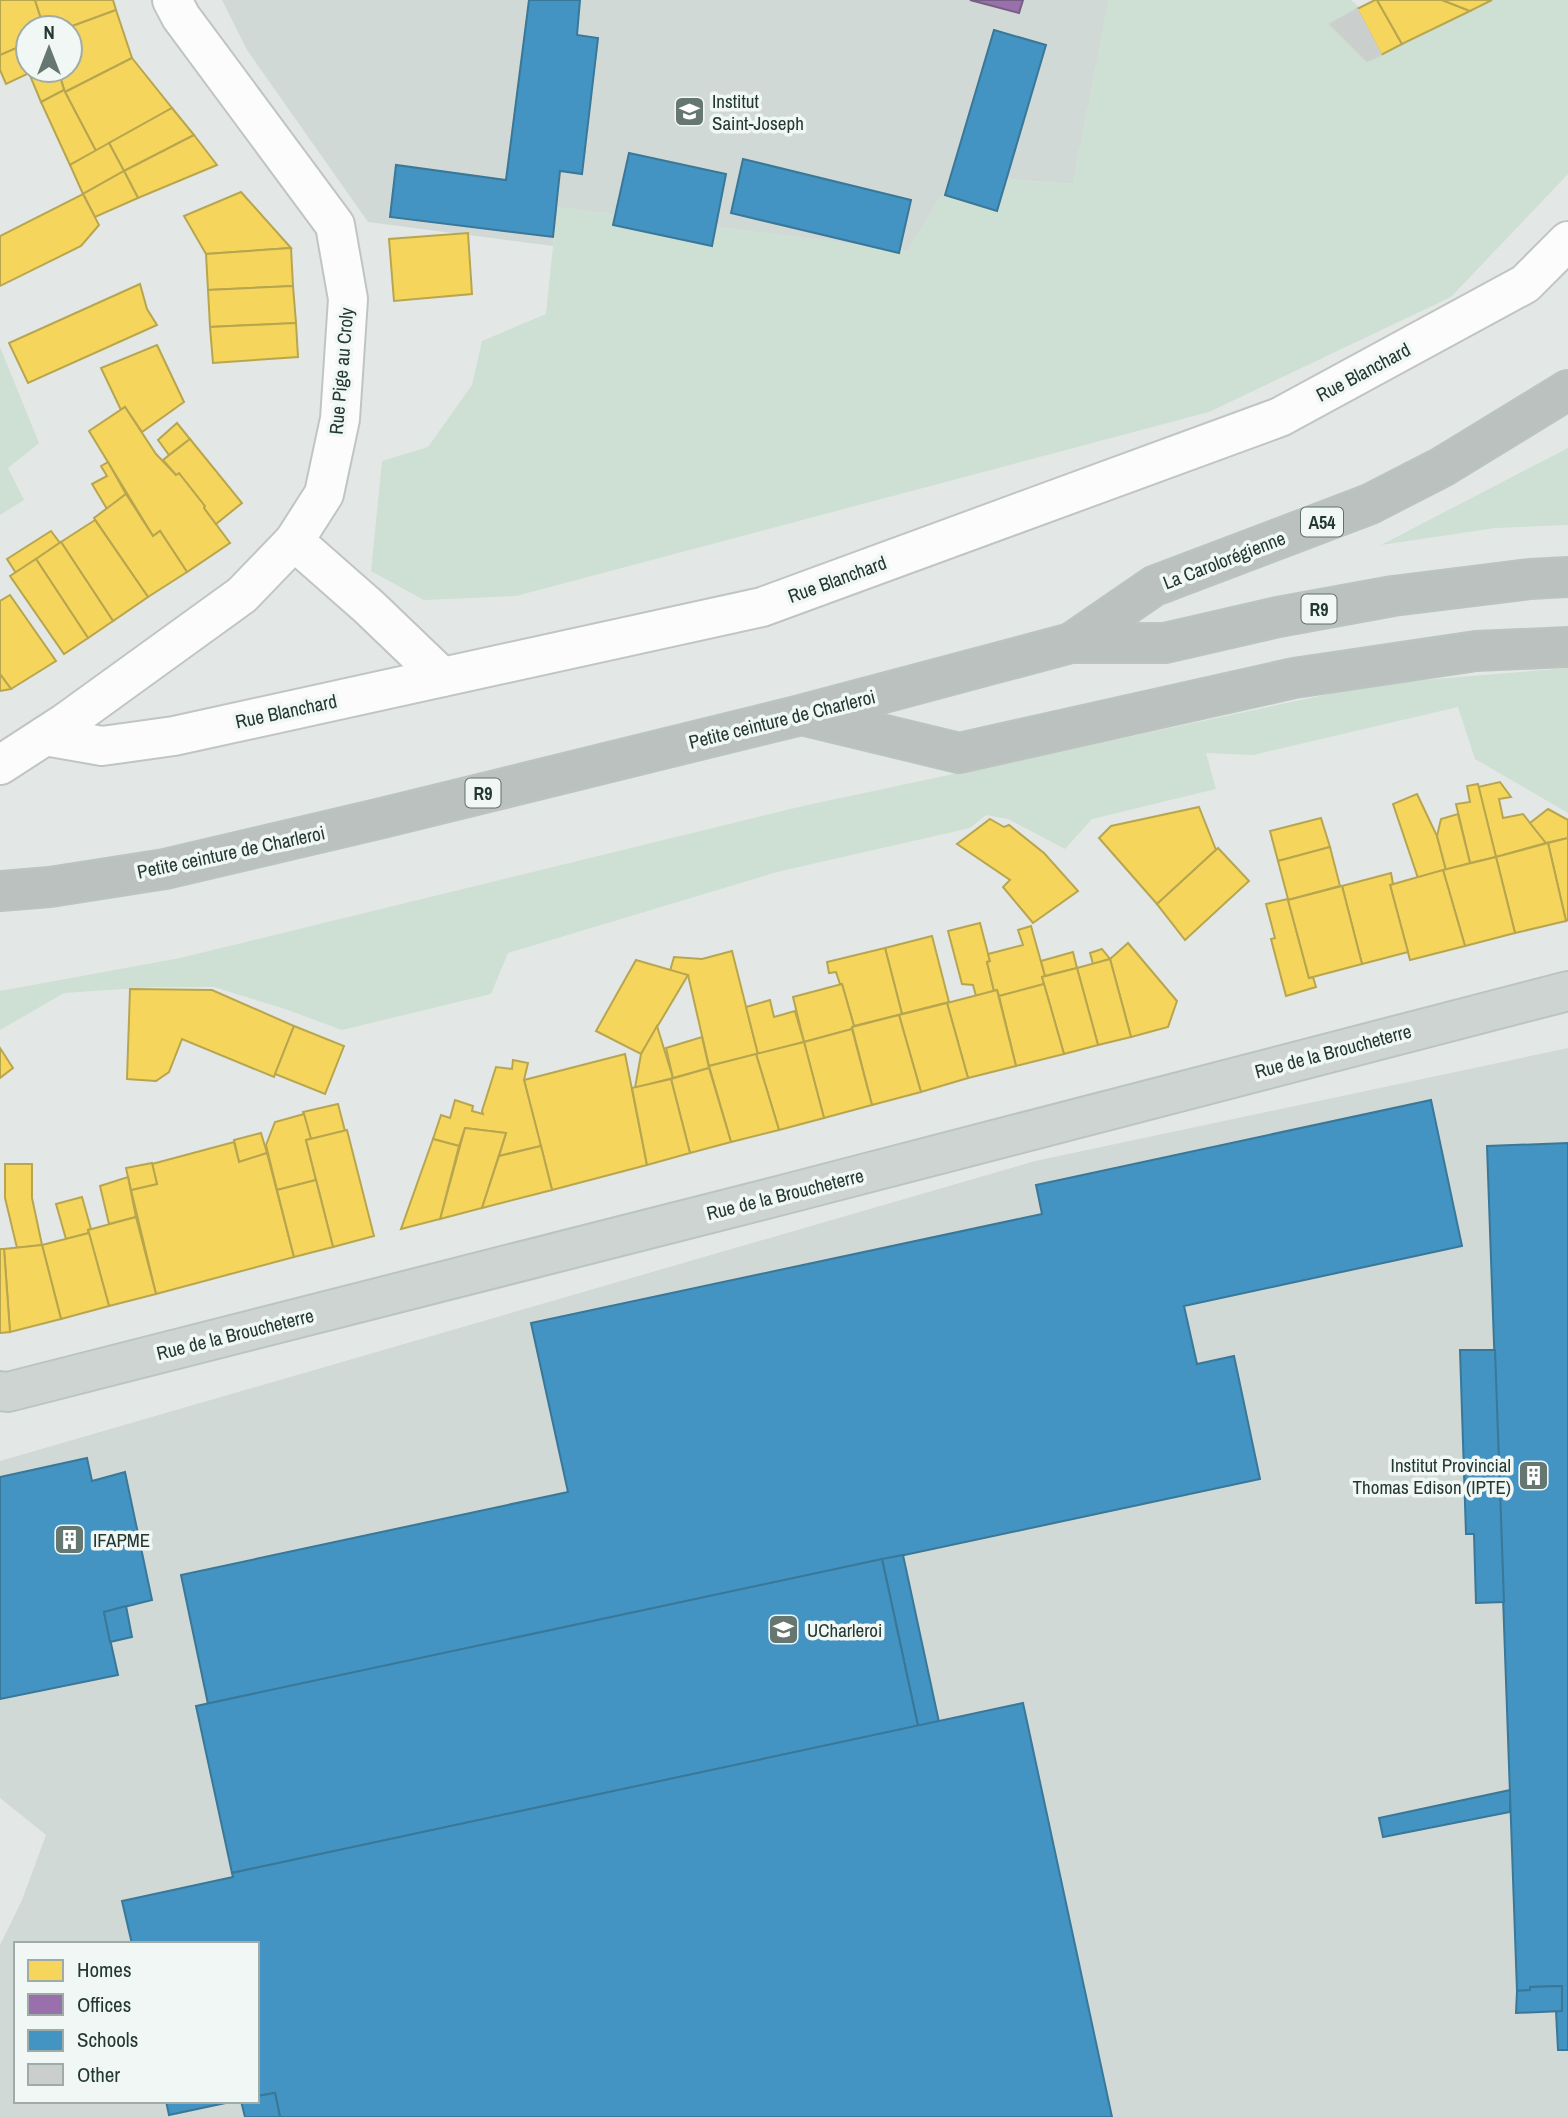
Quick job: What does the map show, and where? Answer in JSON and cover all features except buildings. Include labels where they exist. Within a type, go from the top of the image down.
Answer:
[{"type":"highway","name":"La Carolorégienne","points":[[1071,643],[1154,586],[1370,504],[1442,467],[1568,390]]},
{"type":"highway","name":"Petite ceinture de Charleroi","points":[[0,891],[50,887],[165,869],[801,715],[1071,643],[1166,643],[1278,617],[1393,596],[1568,576]]},
{"type":"highway","points":[[801,715],[959,753],[1294,678],[1476,650],[1568,647]]},
{"type":"main road","name":"Rue de la Broucheterre","points":[[0,1391],[8,1392],[1568,991]]},
{"type":"street","name":"Rue Pige au Croly","points":[[0,765],[45,736],[242,595],[294,541],[324,494],[340,419],[348,299],[335,225],[172,0]]},
{"type":"street","name":"Rue Blanchard","points":[[45,736],[102,746],[174,736],[762,607],[1280,417],[1525,284],[1568,241]]},
{"type":"street","points":[[294,541],[369,607],[442,677]]},
{"type":"shaded area","name":"Institut Saint-Joseph","points":[[222,0],[1109,0],[1073,184],[954,175],[908,251],[555,207],[553,246],[368,222],[247,50]]},
{"type":"shaded area","name":"UCharleroi","points":[[1568,1048],[1568,2117],[0,2117],[0,1945],[22,1900],[46,1835],[0,1798],[0,1461],[1035,1161]]},
{"type":"green space","points":[[1109,0],[1351,0],[1368,15],[1395,0],[1568,0],[1568,174],[1451,297],[1209,412],[516,596],[424,600],[371,571],[382,461],[428,447],[472,385],[482,341],[546,314],[555,207],[908,251],[954,175],[1073,184]]},
{"type":"green space","points":[[0,347],[39,443],[8,468],[24,500],[0,515]]},
{"type":"green space","points":[[1568,448],[1568,525],[1495,528],[1381,545]]},
{"type":"green space","points":[[1568,668],[1568,813],[1475,759],[1458,707],[1253,755],[1206,753],[1216,789],[1092,819],[1065,849],[1008,819],[986,815],[970,828],[777,872],[508,953],[491,994],[342,1030],[214,987],[154,987],[64,993],[0,1030],[0,991],[180,958],[803,806],[1376,684]]},
{"type":"place","name":"Institut Saint-Joseph","points":[[689,112]]},
{"type":"place","name":"Institut Provincial Thomas Edison (IPTE)","points":[[1534,1476]]},
{"type":"place","name":"IFAPME","points":[[70,1540]]},
{"type":"place","name":"UCharleroi","points":[[784,1630]]}]
